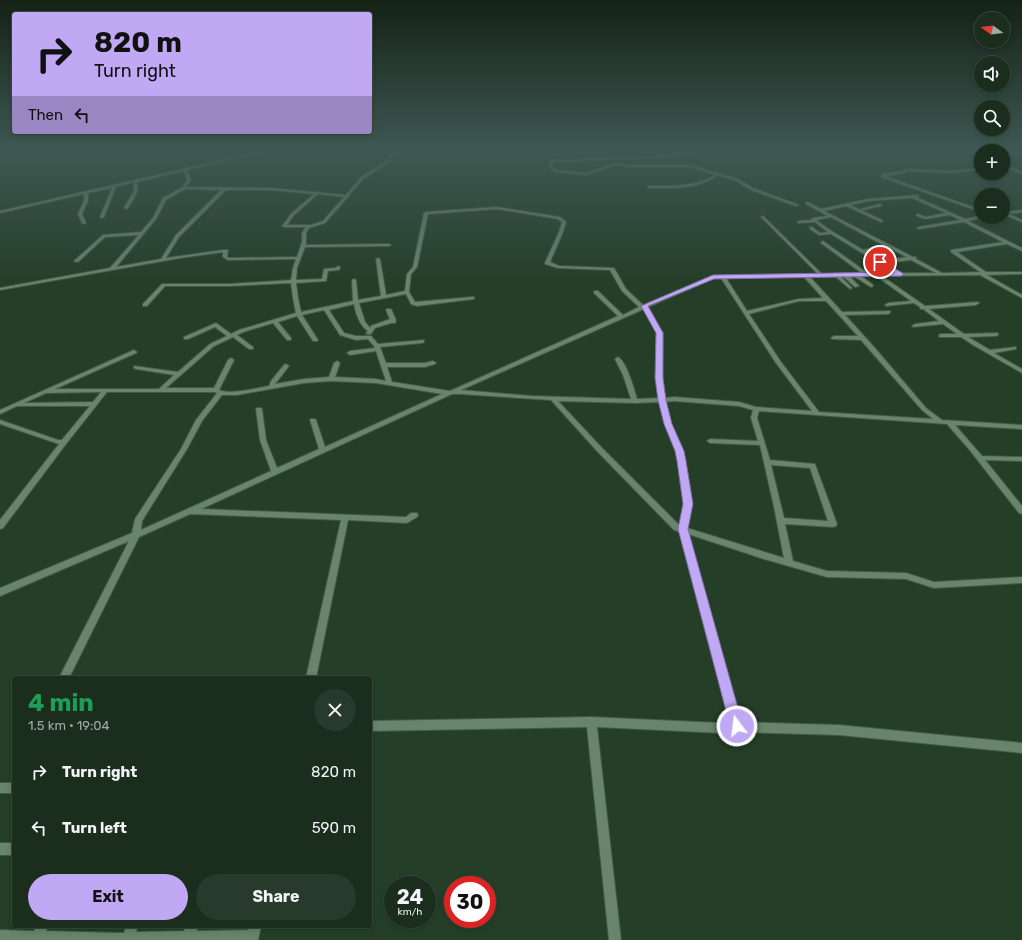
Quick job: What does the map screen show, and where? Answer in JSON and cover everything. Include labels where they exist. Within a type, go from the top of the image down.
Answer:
[{"type":"street","points":[[0,212],[78,194]]},
{"type":"street","points":[[84,223],[80,214],[86,201],[86,194]]},
{"type":"street","points":[[102,217],[111,194]]},
{"type":"street","points":[[126,208],[133,194]]},
{"type":"street","points":[[111,270],[155,218],[164,199],[173,194]]},
{"type":"street","points":[[163,260],[177,236],[219,194]]},
{"type":"street","points":[[316,194],[348,196],[324,222],[311,226],[284,226],[293,214],[316,194]]},
{"type":"street","points":[[766,194],[797,205]]},
{"type":"street","points":[[931,194],[974,209]]},
{"type":"street","points":[[822,210],[856,202],[934,195]]},
{"type":"street","points":[[913,197],[965,220],[1022,250]]},
{"type":"street","points":[[807,202],[914,258],[940,274]]},
{"type":"street","points":[[856,202],[869,207]]},
{"type":"street","points":[[847,205],[881,221]]},
{"type":"street","points":[[863,208],[880,205]]},
{"type":"street","points":[[472,298],[417,304],[413,303],[407,292],[409,274],[415,267],[426,213],[497,208],[559,218],[564,222],[547,263],[558,267],[612,269],[624,290],[643,306],[660,333],[659,378],[662,400],[668,424],[680,451],[687,493],[688,504],[683,529],[737,726]]},
{"type":"street","points":[[1010,212],[1022,211]]},
{"type":"street","points":[[918,215],[925,218],[950,214]]},
{"type":"street","points":[[799,222],[833,216]]},
{"type":"street","points":[[1010,216],[1022,221]]},
{"type":"street","points":[[763,217],[820,274]]},
{"type":"street","points":[[919,228],[974,219]]},
{"type":"street","points":[[815,220],[832,233],[901,274]]},
{"type":"street","points":[[311,226],[307,228],[304,234],[306,240],[294,270],[294,282],[299,314],[315,340]]},
{"type":"street","points":[[811,228],[819,234],[832,233]]},
{"type":"street","points":[[76,261],[104,236],[142,233]]},
{"type":"street","points":[[823,242],[867,274]]},
{"type":"street","points":[[1008,242],[952,251],[982,273],[1020,295]]},
{"type":"street","points":[[304,246],[388,245]]},
{"type":"street","points":[[864,251],[888,245]]},
{"type":"street","points":[[0,289],[163,260],[223,251],[226,251],[225,257],[228,259],[299,258]]},
{"type":"street","points":[[880,262],[914,258]]},
{"type":"street","points":[[378,259],[384,296]]},
{"type":"street","points":[[145,305],[164,285],[230,285],[324,280],[326,270],[338,269],[338,267]]},
{"type":"street","points":[[0,592],[136,535],[643,306],[705,280],[722,276],[1022,273]]},
{"type":"street","points":[[836,274],[850,288]]},
{"type":"street","points":[[844,274],[856,286]]},
{"type":"street","points":[[855,274],[871,286]]},
{"type":"street","points":[[876,274],[913,302],[963,336],[1021,370]]},
{"type":"street","points":[[805,275],[924,409],[945,422],[980,458],[1022,511]]},
{"type":"street","points":[[722,276],[795,386],[817,413]]},
{"type":"street","points":[[354,280],[355,302],[363,325],[370,330]]},
{"type":"street","points":[[160,391],[177,374],[212,345],[231,335],[299,314],[407,292]]},
{"type":"street","points":[[596,292],[621,316]]},
{"type":"street","points":[[746,313],[799,300],[827,299]]},
{"type":"street","points":[[888,305],[913,302]]},
{"type":"street","points":[[922,308],[976,304]]},
{"type":"street","points":[[325,308],[342,334],[356,338],[369,337]]},
{"type":"street","points":[[370,330],[393,321],[389,310]]},
{"type":"street","points":[[841,314],[888,312]]},
{"type":"street","points":[[274,321],[289,338]]},
{"type":"street","points":[[915,326],[943,322]]},
{"type":"street","points":[[186,338],[216,325],[251,348]]},
{"type":"street","points":[[370,330],[369,337],[378,348],[390,384]]},
{"type":"street","points":[[941,336],[996,334]]},
{"type":"street","points":[[834,338],[862,338]]},
{"type":"street","points":[[350,353],[422,341]]},
{"type":"street","points":[[989,352],[1014,348]]},
{"type":"street","points":[[0,412],[134,352]]},
{"type":"street","points":[[618,359],[626,375],[635,401]]},
{"type":"street","points":[[65,676],[126,557],[136,535],[138,521],[184,449],[199,420],[218,392],[231,360]]},
{"type":"street","points":[[331,379],[337,363]]},
{"type":"street","points":[[384,365],[434,363]]},
{"type":"street","points":[[271,387],[273,382],[286,366]]},
{"type":"street","points":[[136,367],[177,374]]},
{"type":"street","points":[[45,391],[218,392],[331,379],[390,384],[451,393],[553,399],[635,401],[682,400],[739,404],[756,409],[1022,427]]},
{"type":"street","points":[[0,526],[105,391]]},
{"type":"street","points":[[553,399],[660,513],[677,528],[827,574],[906,576],[934,585],[1022,580]]},
{"type":"street","points":[[15,405],[95,404]]},
{"type":"street","points":[[259,409],[263,440],[275,473]]},
{"type":"street","points":[[756,409],[754,418],[767,462],[789,563]]},
{"type":"street","points":[[312,420],[323,451]]},
{"type":"street","points":[[0,422],[58,442],[64,442]]},
{"type":"street","points":[[710,440],[762,443]]},
{"type":"street","points":[[980,458],[1022,459]]},
{"type":"street","points":[[767,462],[813,466],[833,524],[781,521]]},
{"type":"street","points":[[190,511],[407,520],[414,515]]},
{"type":"street","points":[[311,676],[345,517]]},
{"type":"street","points":[[591,722],[615,940]]},
{"type":"street","points":[[372,726],[591,722],[721,728],[737,726],[839,730],[1022,748]]},
{"type":"street","points":[[0,788],[12,788]]},
{"type":"street","points":[[0,849],[12,849]]},
{"type":"street","points":[[128,938],[131,928]]},
{"type":"street","points":[[0,936],[40,932],[128,938],[191,931],[253,934]]},
{"type":"route","points":[[737,726],[683,529],[688,504],[682,461],[680,451],[668,424],[662,400],[659,378],[660,333],[645,306],[713,277],[756,275],[901,274],[880,262]]}]
